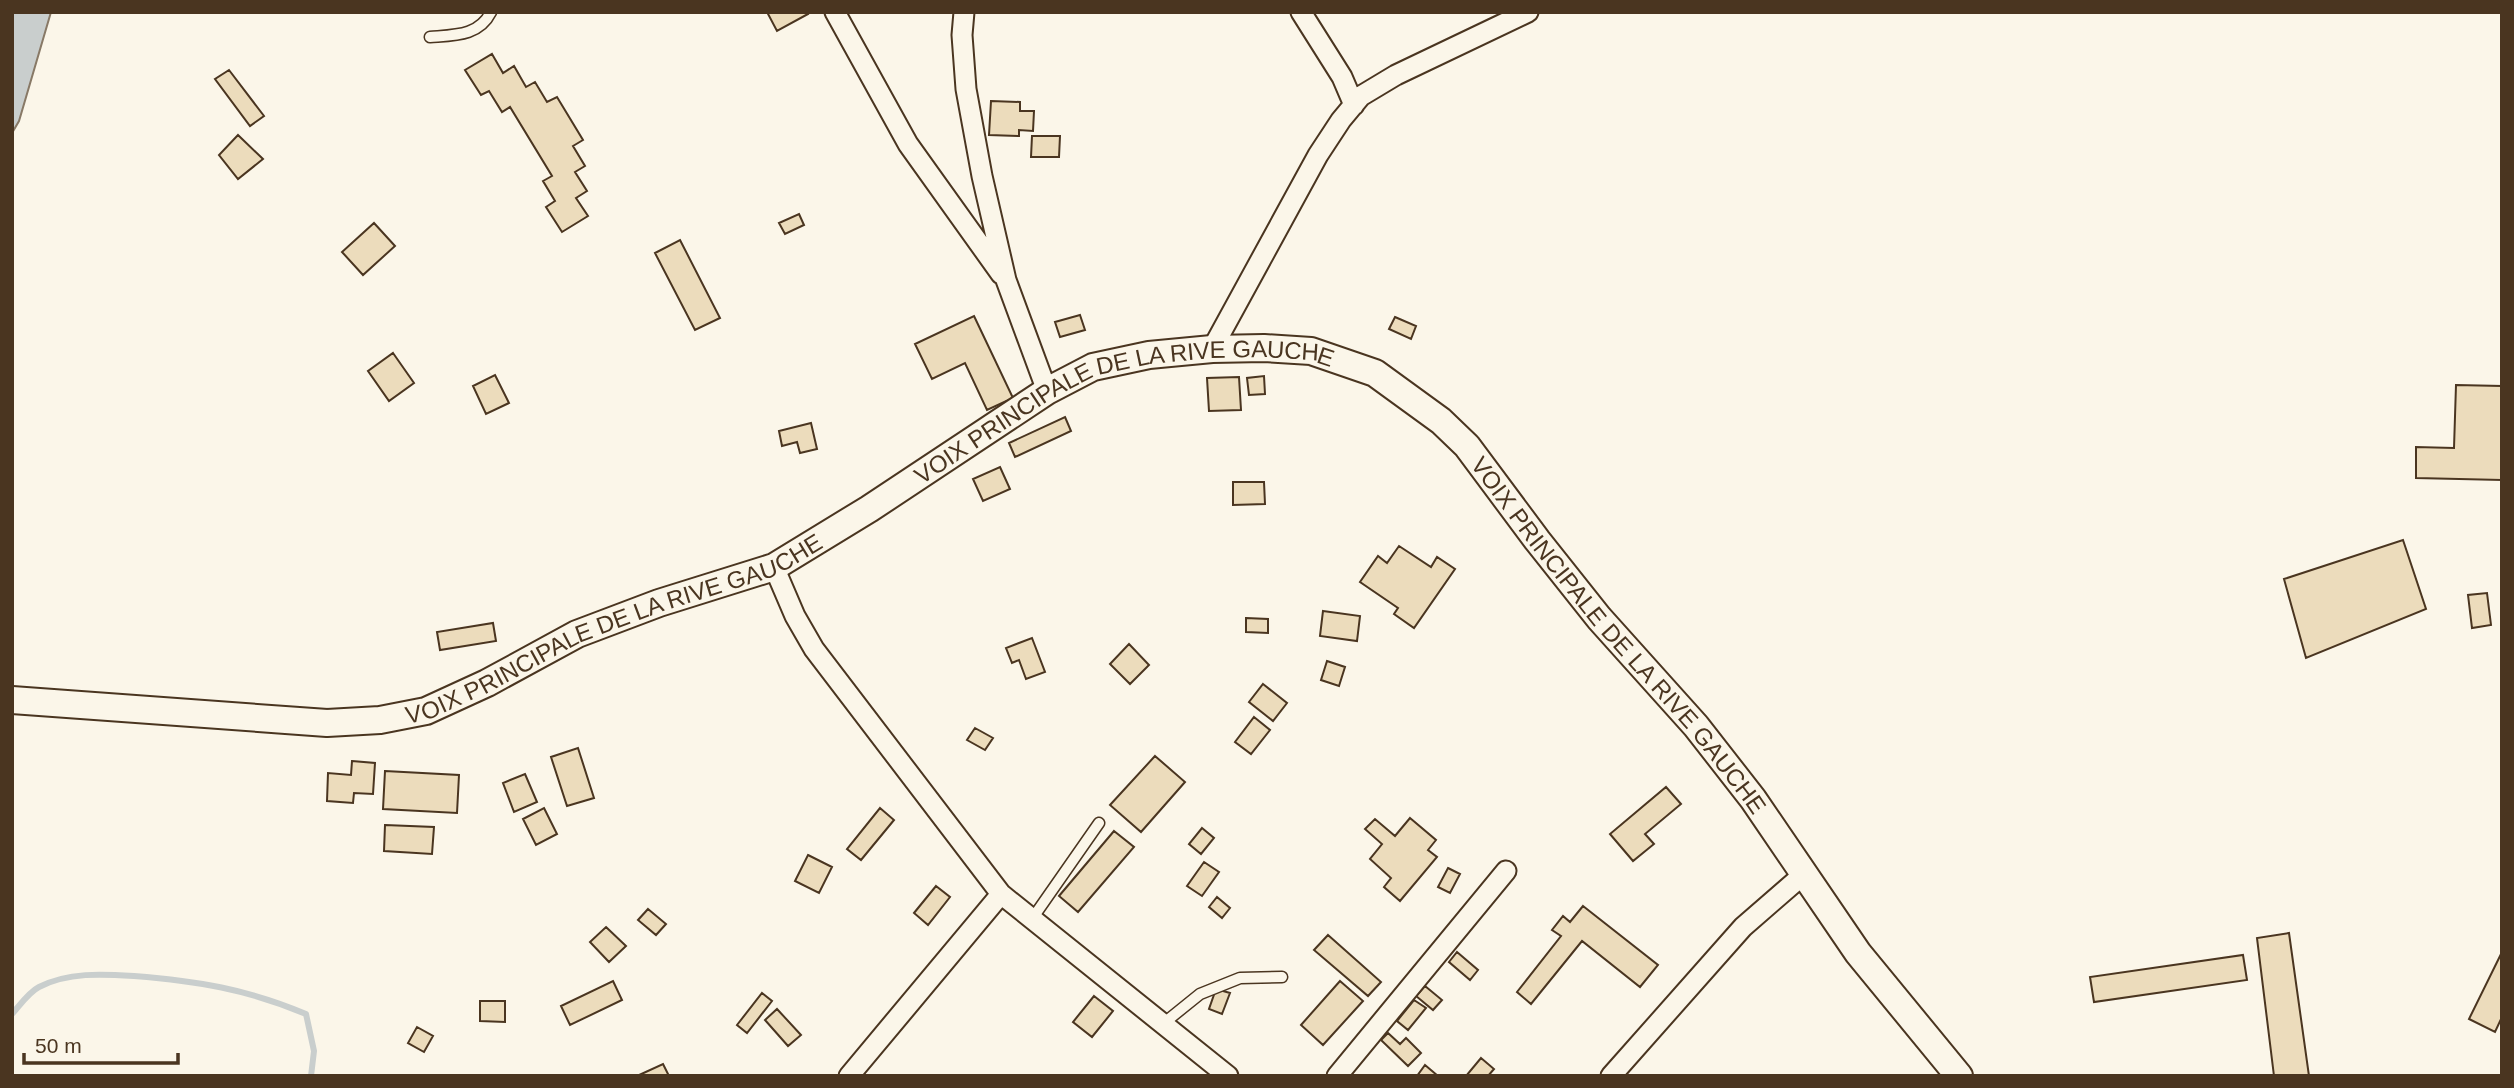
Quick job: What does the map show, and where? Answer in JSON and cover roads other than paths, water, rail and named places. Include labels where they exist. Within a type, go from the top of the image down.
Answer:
[{"type":"street","points":[[835,12],[908,144],[1006,280]]},
{"type":"street","points":[[964,12],[962,35],[966,89],[982,176],[1006,280],[1047,391]]},
{"type":"street","points":[[1301,12],[1342,78],[1354,105]]},
{"type":"street","points":[[1212,349],[1318,155],[1362,96],[1396,75],[1528,12]]},
{"type":"street","name":"VOIX PRINCIPALE DE LA RIVE GAUCHE","points":[[12,701],[327,723],[380,720],[426,711],[487,683],[577,634],[659,603],[774,567],[869,509],[1047,391],[1093,368],[1149,355],[1212,349],[1311,351],[1375,373],[1441,421],[1467,446],[1599,618],[1696,726],[1753,799],[1858,953],[1952,1073]]},
{"type":"street","points":[[774,567],[795,615],[814,649],[1001,894],[1228,1076]]},
{"type":"street","points":[[1338,1076],[1506,871]]},
{"type":"street","points":[[1611,1076],[1743,928],[1804,874]]},
{"type":"street","points":[[849,1076],[1001,894]]},
{"type":"lane","points":[[430,37],[463,35],[485,25],[491,12]]},
{"type":"lane","points":[[1032,919],[1099,823]]},
{"type":"lane","points":[[1164,1023],[1200,994],[1240,978],[1282,976]]},
{"type":"waterway","points":[[12,1014],[35,989],[73,976],[134,976],[222,988],[263,998],[306,1014],[314,1051],[311,1076]]}]
